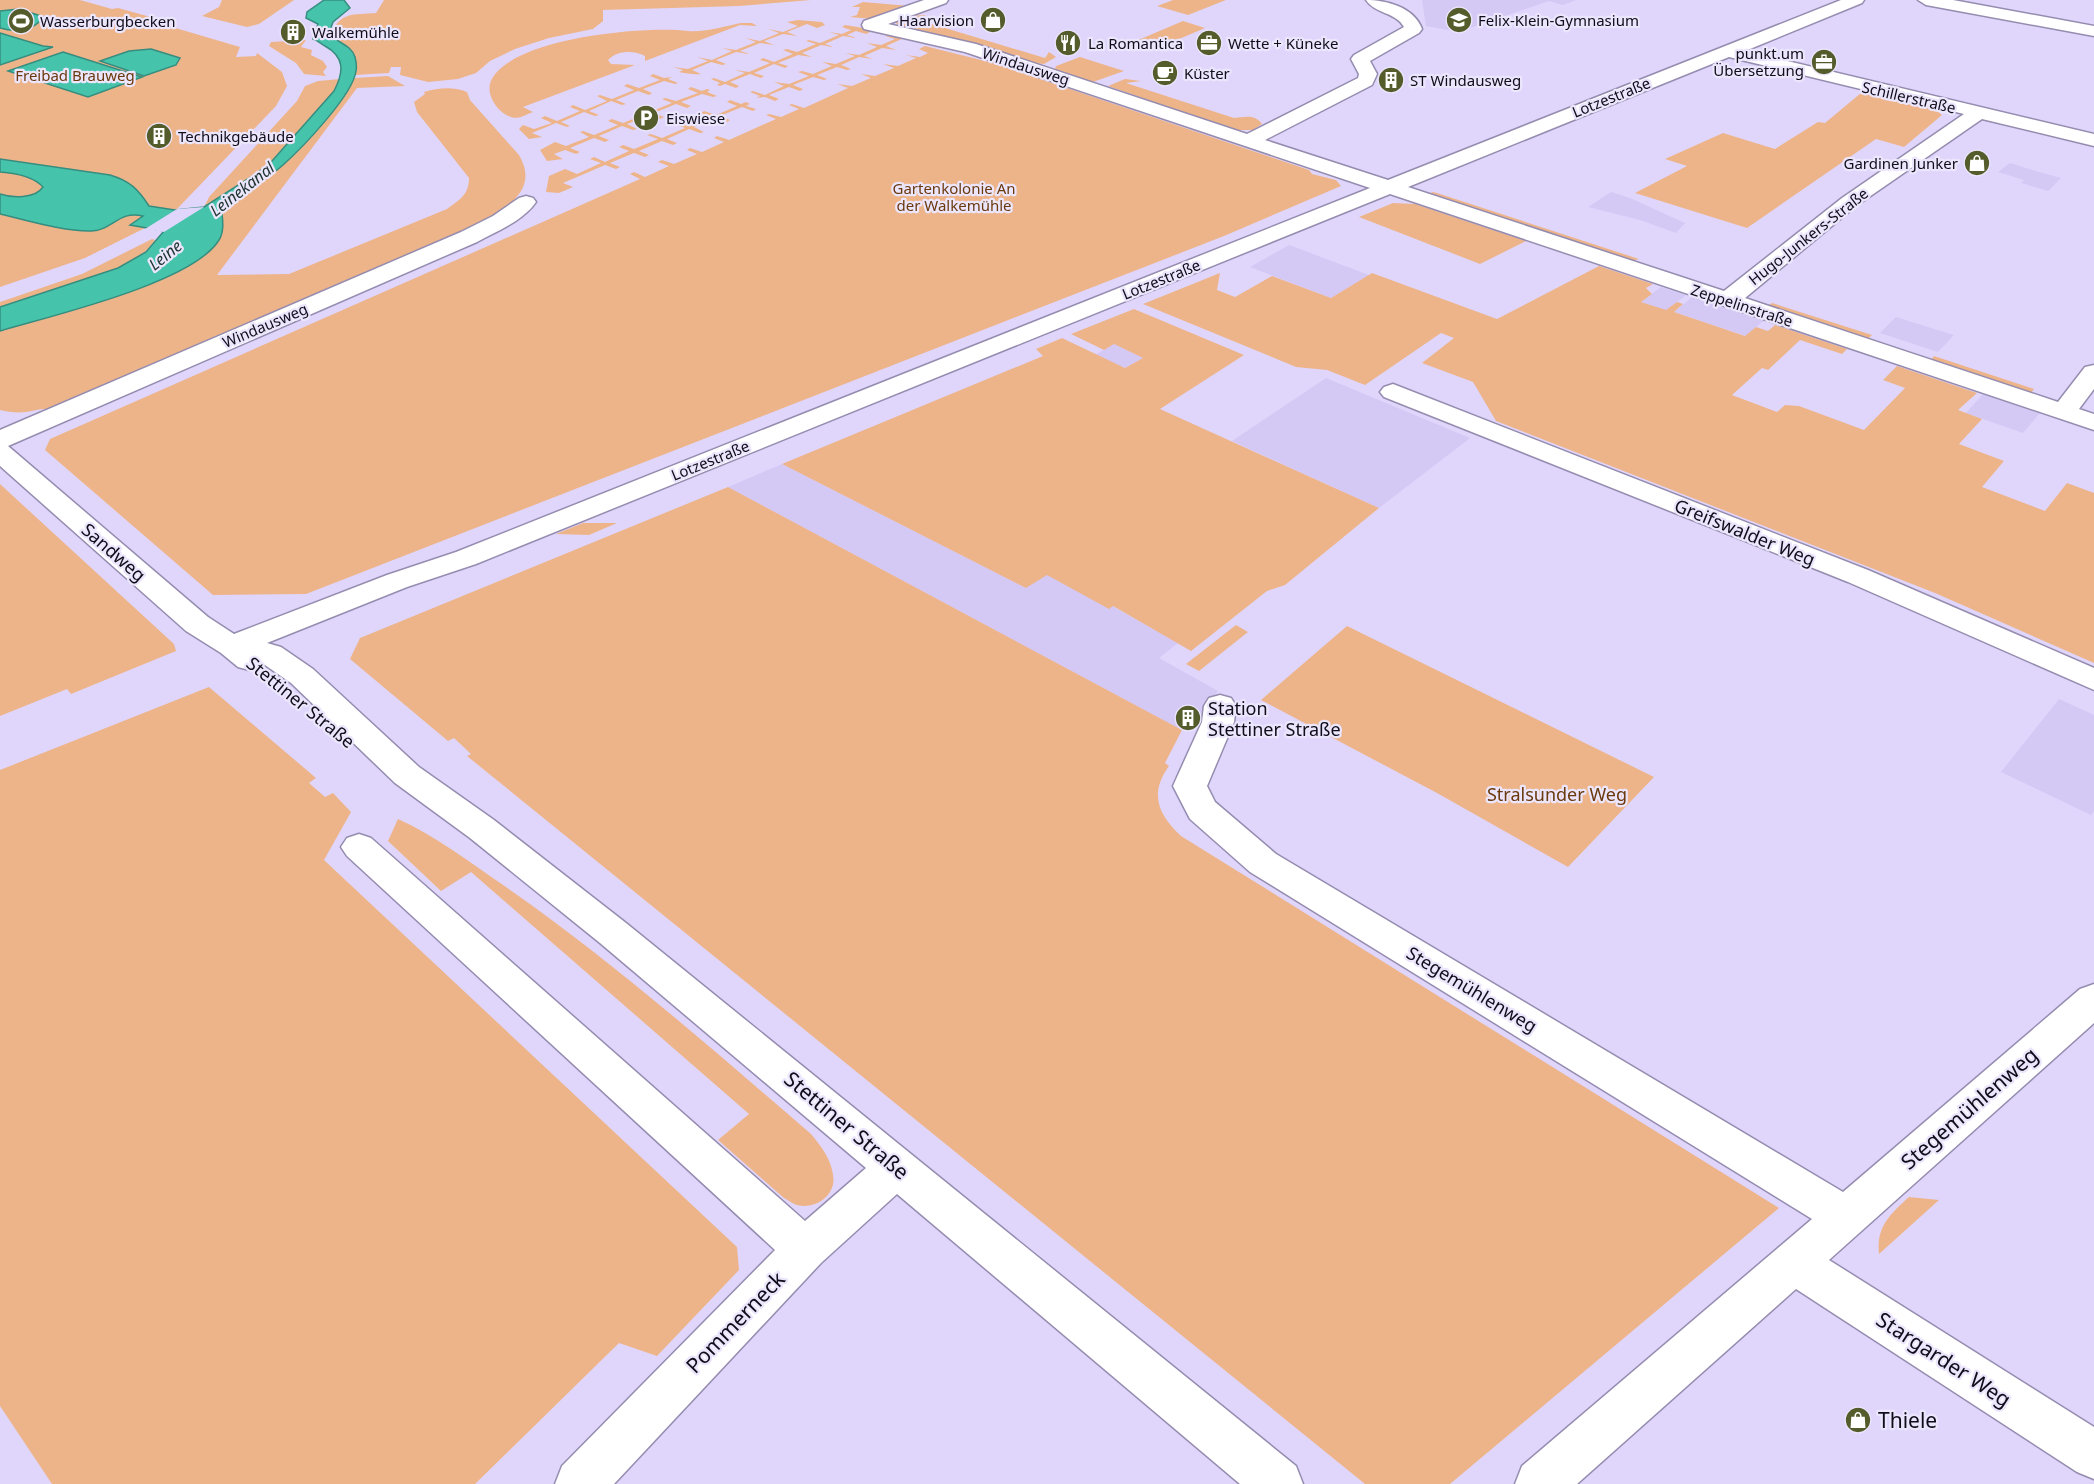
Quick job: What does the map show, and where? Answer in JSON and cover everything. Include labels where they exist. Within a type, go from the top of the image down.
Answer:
[{"type":"street","name":"Windausweg","points":[[940,0],[870,25],[957,44],[1391,186]]},
{"type":"street","points":[[1249,140],[1366,81],[1368,74],[1360,59],[1413,29],[1412,22],[1407,18],[1377,4],[1374,0]]},
{"type":"street","name":"Lotzestraße","points":[[252,655],[466,558],[1856,0]]},
{"type":"street","points":[[1926,0],[2094,31]]},
{"type":"street","name":"Schillerstraße","points":[[1725,51],[2094,140]]},
{"type":"street","name":"Hugo-Junkers-Straße","points":[[1728,300],[1849,202],[1978,113]]},
{"type":"street","name":"Zeppelinstraße","points":[[1391,186],[2094,422]]},
{"type":"street","name":"Windausweg","points":[[0,440],[469,237],[501,221],[526,202]]},
{"type":"street","points":[[2063,412],[2094,372]]},
{"type":"street","name":"Greifswalder Weg","points":[[1393,392],[1858,576],[2094,680]]},
{"type":"street","name":"Sandweg","points":[[0,452],[196,624],[252,655]]},
{"type":"street","name":"Stettiner Straße","points":[[252,655],[378,765],[407,775],[482,830],[613,933],[1278,1484]]},
{"type":"street","name":"Stegemühlenweg","points":[[1220,706],[1216,727],[1190,786],[1202,810],[1263,862],[1845,1216]]},
{"type":"street","points":[[359,846],[805,1249]]},
{"type":"street","name":"Stegemühlenweg","points":[[1540,1484],[2094,1000]]},
{"type":"street","name":"Pommerneck","points":[[580,1484],[805,1249],[898,1167]]},
{"type":"street","name":"Stargarder Weg","points":[[1794,1262],[2094,1455]]},
{"type":"shaded area","name":"Felix-Klein-Gymnasium","points":[[1422,0],[1576,0],[1563,5],[1549,1],[1458,32],[1426,26]]},
{"type":"shaded area","points":[[2010,163],[2061,178],[2048,191],[2021,183],[2024,180],[1998,172]]},
{"type":"shaded area","points":[[1611,192],[1630,198],[1685,223],[1676,233],[1640,220],[1588,207]]},
{"type":"shaded area","points":[[1289,245],[1369,275],[1331,298],[1250,267]]},
{"type":"shaded area","points":[[1661,287],[1686,295],[1666,311],[1641,302]]},
{"type":"shaded area","points":[[1692,297],[1763,321],[1746,336],[1674,312]]},
{"type":"shaded area","points":[[1896,317],[1954,335],[1938,352],[1880,333]]},
{"type":"shaded area","points":[[1114,344],[1143,358],[1125,368],[1095,355]]},
{"type":"shaded area","points":[[1326,378],[1470,438],[1379,508],[1232,441]]},
{"type":"shaded area","points":[[1983,394],[2040,413],[2023,433],[1966,413]]},
{"type":"shaded area","points":[[782,464],[1026,588],[1046,574],[1112,606],[1178,643],[1159,658],[1218,691],[1204,710],[1182,730],[728,487]]},
{"type":"shaded area","points":[[2059,699],[2094,715],[2094,811],[2091,815],[2001,772]]},
{"type":"green space","name":"Freibad Brauweg","points":[[0,0],[80,0],[176,24],[172,27],[240,47],[236,57],[256,56],[257,53],[282,72],[287,86],[276,106],[177,209],[167,210],[149,206],[133,186],[110,175],[0,159]]},
{"type":"green space","points":[[222,0],[294,0],[259,24],[247,27],[202,16],[219,7]]},
{"type":"green space","points":[[384,0],[811,0],[739,6],[603,10],[603,21],[593,29],[549,38],[515,49],[490,61],[476,73],[458,79],[428,82],[400,75],[401,67],[391,67],[389,73],[355,75],[357,70],[348,47],[330,36],[343,18],[376,13]]},
{"type":"green space","points":[[1173,0],[1226,0],[1188,15],[1157,6]]},
{"type":"green space","points":[[863,2],[910,6],[873,19],[850,17],[857,15],[860,7],[852,7]]},
{"type":"green space","points":[[925,15],[922,21],[1045,58],[1049,52],[1056,57],[1044,64],[1033,63],[971,42],[902,28],[895,22],[907,16]]},
{"type":"green space","points":[[798,20],[822,22],[825,25],[817,28],[807,24],[787,32],[797,36],[783,34],[764,41],[774,45],[760,43],[740,51],[750,54],[736,52],[716,60],[726,64],[711,62],[692,70],[701,74],[679,72],[683,70],[673,67],[688,69],[708,61],[697,57],[712,60],[732,51],[722,48],[736,50],[756,42],[745,38],[760,41],[779,33],[768,29],[783,32],[798,26],[787,22]]},
{"type":"green space","points":[[1183,21],[1205,28],[1158,48],[1136,41]]},
{"type":"green space","name":"Eiswiese","points":[[752,23],[757,26],[740,25],[645,61],[645,56],[636,53],[616,54],[608,60],[611,64],[635,65],[523,107],[533,112],[519,117],[514,118],[500,111],[490,94],[489,88],[493,77],[507,63],[529,52],[555,44],[615,33],[643,30],[699,31]]},
{"type":"green space","points":[[845,25],[872,31],[866,34],[856,31],[847,35],[857,38],[843,36],[825,44],[834,47],[821,45],[802,53],[812,57],[798,55],[778,63],[788,66],[785,68],[774,64],[754,73],[764,76],[761,78],[750,74],[730,82],[739,86],[736,88],[725,84],[717,85],[720,83],[711,79],[725,82],[745,73],[735,70],[749,72],[770,63],[760,60],[763,58],[774,62],[793,54],[783,50],[797,52],[816,44],[806,41],[820,43],[839,35],[829,32],[842,34],[851,30],[842,27]]},
{"type":"green space","points":[[894,34],[916,40],[904,38],[886,46],[896,50],[882,48],[864,56],[873,59],[859,57],[841,65],[851,69],[837,67],[817,75],[827,79],[813,77],[793,85],[803,89],[800,91],[789,87],[769,95],[779,99],[775,101],[765,97],[756,98],[760,96],[750,92],[765,95],[784,86],[774,82],[789,84],[809,76],[798,72],[813,74],[832,66],[822,62],[836,64],[855,56],[845,53],[859,55],[877,47],[867,43],[881,45],[895,39],[885,36]]},
{"type":"green space","points":[[306,40],[301,47],[312,50],[311,55],[323,61],[327,67],[323,72],[326,76],[304,74],[296,63],[269,46],[271,42]]},
{"type":"green space","name":"Gartenkolonie An der Walkemühle","points":[[925,46],[993,63],[1309,170],[1312,174],[1336,180],[1341,186],[1224,236],[306,594],[213,595],[45,450],[50,439],[640,179],[630,174],[634,172],[645,177],[669,166],[658,162],[662,160],[674,164],[697,154],[687,150],[690,148],[702,152],[724,142],[714,138],[717,136],[729,140],[776,119],[766,115],[781,117],[799,109],[789,105],[804,108],[848,88],[837,84],[852,86],[871,78],[861,74],[875,76],[894,68],[883,64],[898,66],[916,58],[906,55],[920,57],[928,53],[919,49]]},
{"type":"green space","points":[[1080,57],[1124,71],[1093,82],[1055,69],[1056,66]]},
{"type":"green space","points":[[653,74],[664,78],[672,77],[668,79],[678,83],[664,81],[643,89],[652,93],[649,95],[638,91],[616,100],[626,104],[611,101],[589,111],[599,115],[584,112],[561,122],[570,126],[556,123],[532,133],[542,137],[529,139],[519,129],[523,125],[534,129],[552,123],[541,118],[545,116],[557,121],[580,111],[570,107],[573,105],[585,110],[607,101],[597,96],[612,99],[634,90],[624,86],[627,84],[639,88],[660,80],[650,76]]},
{"type":"green space","points":[[388,76],[405,86],[357,88],[217,275],[289,274],[447,209],[459,200],[467,189],[469,178],[417,112],[414,102],[425,94],[424,92],[451,88],[467,92],[470,100],[519,155],[524,166],[524,184],[508,206],[492,219],[50,410],[9,412],[0,410],[0,331],[160,280],[204,256],[223,227],[222,213],[227,207],[270,176],[305,144],[329,117],[354,78]]},
{"type":"green space","points":[[340,79],[334,91],[272,161],[204,207],[209,197],[297,101],[305,86],[318,81]]},
{"type":"green space","points":[[1125,79],[1141,81],[1126,83],[1234,118],[1253,117],[1262,124],[1253,130],[1234,130],[1108,86]]},
{"type":"green space","points":[[691,87],[702,91],[710,90],[707,92],[717,96],[702,94],[681,102],[691,106],[687,108],[676,104],[654,113],[664,117],[660,119],[650,115],[627,124],[637,129],[622,126],[599,136],[609,140],[605,142],[594,138],[570,148],[580,152],[576,154],[565,150],[554,154],[563,159],[547,161],[540,150],[555,142],[566,146],[589,137],[580,132],[583,131],[594,135],[618,125],[608,121],[612,119],[623,123],[645,114],[635,110],[650,112],[672,103],[662,99],[676,101],[698,93],[688,89]]},
{"type":"green space","points":[[1861,93],[1936,110],[1942,115],[1904,147],[1876,139],[1747,228],[1635,193],[1687,166],[1665,159],[1723,133],[1775,149],[1818,122],[1825,123]]},
{"type":"green space","points":[[730,100],[741,104],[746,102],[750,104],[746,106],[756,109],[753,111],[742,107],[720,116],[730,120],[727,122],[716,118],[694,127],[704,132],[689,129],[667,139],[677,143],[673,145],[662,141],[639,151],[649,155],[645,157],[634,153],[610,163],[620,167],[616,169],[605,165],[563,183],[573,187],[559,193],[546,192],[549,176],[565,169],[577,174],[601,163],[590,159],[594,157],[605,162],[629,151],[619,147],[623,145],[634,149],[658,139],[647,135],[662,138],[685,128],[674,124],[678,122],[689,126],[711,117],[701,113],[704,111],[716,115],[737,106],[727,102]]},
{"type":"green space","points":[[0,172],[29,178],[43,187],[29,196],[17,197],[0,194]]},
{"type":"green space","points":[[1433,192],[1639,259],[1632,261],[1430,193]]},
{"type":"green space","points":[[1393,203],[1415,204],[1526,241],[1480,264],[1359,217]]},
{"type":"green space","points":[[0,214],[50,225],[115,222],[129,214],[144,216],[131,224],[147,227],[85,258],[0,287]]},
{"type":"green space","points":[[152,239],[155,240],[145,252],[108,272],[0,307],[0,302],[82,274]]},
{"type":"green space","points":[[1599,266],[1653,284],[1646,288],[1652,294],[1641,302],[1666,310],[1677,302],[1683,304],[1674,312],[1745,336],[1756,327],[1768,331],[1775,325],[1847,349],[1842,354],[1800,340],[1768,370],[1762,368],[1732,395],[1777,412],[1785,405],[1799,406],[1864,430],[1905,388],[1883,380],[1897,366],[1977,393],[1958,410],[1982,419],[1959,444],[2004,461],[1982,487],[2045,511],[2067,483],[2094,493],[2094,663],[1935,593],[1496,421],[1473,382],[1422,363],[1454,338],[1441,333],[1365,385],[1327,370],[1296,367],[1143,304],[1220,273],[1217,290],[1235,297],[1272,276],[1331,298],[1372,273],[1497,319]]},
{"type":"green space","points":[[1772,303],[1872,335],[1868,339],[1768,306]]},
{"type":"green space","points":[[1134,309],[1244,355],[1160,409],[1379,508],[1285,585],[1267,591],[1191,651],[1113,606],[1109,609],[1047,575],[1026,588],[782,464],[1043,356],[1036,349],[1062,338],[1125,368],[1143,358],[1114,344],[1104,350],[1071,334]]},
{"type":"green space","points":[[1934,356],[2034,389],[2031,393],[1931,360]]},
{"type":"green space","points":[[0,484],[174,644],[176,651],[71,694],[67,689],[0,716]]},
{"type":"green space","points":[[728,487],[1182,730],[1165,763],[1169,766],[1159,786],[1158,795],[1162,812],[1181,836],[1779,1208],[1450,1484],[1365,1484],[467,756],[471,754],[454,738],[448,741],[350,659],[360,638]]},
{"type":"green space","points":[[583,523],[617,523],[589,535],[556,534]]},
{"type":"green space","points":[[1236,625],[1248,632],[1199,671],[1186,664]]},
{"type":"green space","name":"Stralsunder Weg","points":[[1347,626],[1654,777],[1568,867],[1437,793],[1261,700]]},
{"type":"green space","points":[[209,687],[316,778],[309,783],[325,797],[333,793],[351,812],[324,860],[737,1247],[739,1270],[657,1356],[619,1343],[475,1484],[52,1484],[0,1406],[0,770]]},
{"type":"green space","points":[[398,819],[453,850],[585,945],[662,1007],[811,1134],[825,1153],[832,1169],[832,1189],[828,1195],[817,1203],[804,1206],[784,1198],[718,1140],[749,1114],[471,872],[441,891],[388,841]]},
{"type":"green space","points":[[1909,1197],[1939,1200],[1879,1254],[1882,1229],[1896,1209]]},
{"type":"water","points":[[324,0],[344,0],[350,8],[333,22],[329,33],[353,53],[356,71],[353,81],[337,107],[302,147],[268,177],[236,199],[222,213],[221,237],[204,256],[151,284],[84,307],[0,331],[0,307],[118,268],[146,252],[164,231],[130,225],[143,216],[135,215],[122,218],[99,230],[81,231],[0,214],[0,194],[17,197],[29,196],[43,187],[29,178],[0,172],[0,159],[110,175],[133,186],[149,206],[175,210],[204,207],[272,161],[334,91],[340,78],[339,60],[332,50],[313,39],[318,24],[306,18],[307,12]]},
{"type":"water","name":"Wasserburgbecken","points":[[19,9],[44,17],[40,22],[24,30],[0,28],[0,11]]},
{"type":"water","points":[[0,33],[43,46],[53,47],[0,65]]},
{"type":"water","points":[[151,49],[180,58],[176,65],[144,76],[100,61],[129,51]]},
{"type":"water","points":[[63,52],[142,77],[88,97],[8,71]]},
{"type":"pier","points":[[204,207],[164,232],[145,229],[177,209]]},
{"type":"place","name":"Haarvision","points":[[993,20]]},
{"type":"place","name":"Felix-Klein-Gymnasium","points":[[1459,20]]},
{"type":"place","name":"Wasserburgbecken","points":[[21,21]]},
{"type":"place","name":"Walkemühle","points":[[293,32]]},
{"type":"place","name":"La Romantica","points":[[1068,43]]},
{"type":"place","name":"Wette + Küneke","points":[[1209,43]]},
{"type":"place","name":"punkt.um Übersetzung","points":[[1824,62]]},
{"type":"place","name":"Küster","points":[[1165,73]]},
{"type":"place","name":"ST Windausweg","points":[[1391,80]]},
{"type":"place","name":"Eiswiese","points":[[646,118]]},
{"type":"place","name":"Technikgebäude","points":[[159,136]]},
{"type":"place","name":"Gardinen Junker","points":[[1977,163]]},
{"type":"place","name":"Station Stettiner Straße","points":[[1188,718]]},
{"type":"place","name":"Thiele","points":[[1858,1420]]},
{"type":"water label","name":"Leinekanal","points":[[242,189]]},
{"type":"water label","name":"Leine","points":[[165,255]]}]
